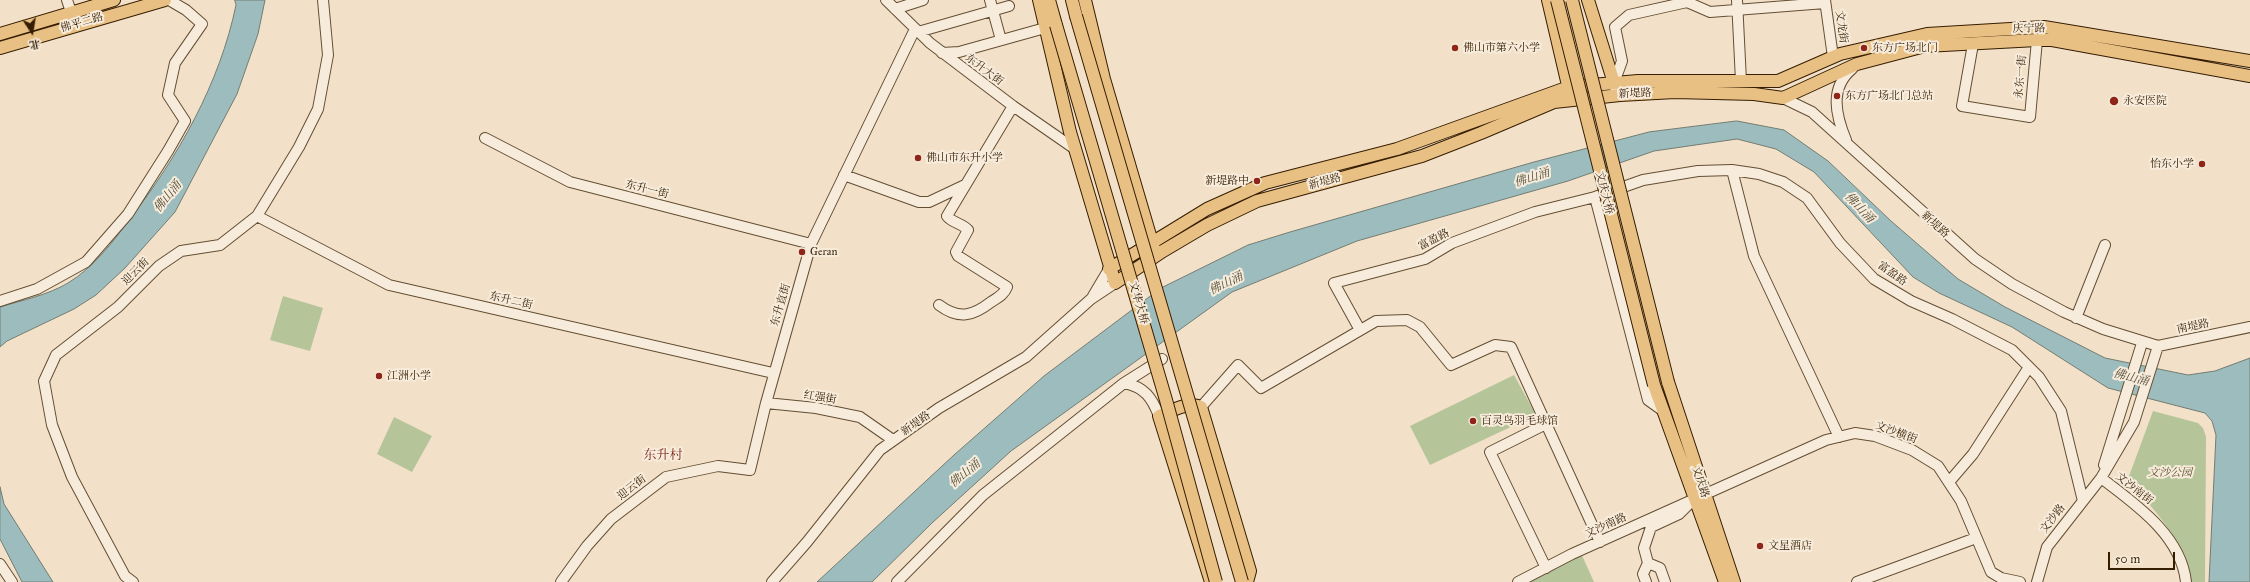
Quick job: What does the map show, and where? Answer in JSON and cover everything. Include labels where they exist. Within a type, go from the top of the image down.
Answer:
[{"type":"main road","name":"佛平二路","points":[[0,34],[114,0]]},
{"type":"main road","name":"佛平二路","points":[[0,48],[165,0]]},
{"type":"main road","points":[[1039,0],[1051,26]]},
{"type":"main road","points":[[1049,0],[1051,26],[1075,149],[1115,283]]},
{"type":"main road","points":[[1072,0],[1242,582]]},
{"type":"main road","points":[[1085,0],[1104,79],[1156,256]]},
{"type":"main road","points":[[1548,0],[1569,87],[1570,100]]},
{"type":"main road","name":"文庆大桥","points":[[1558,0],[1654,385]]},
{"type":"main road","name":"文庆大桥","points":[[1572,0],[1604,134],[1668,382]]},
{"type":"main road","points":[[1588,0],[1614,83]]},
{"type":"main road","name":"文华大桥","points":[[1051,26],[1166,400],[1216,582]]},
{"type":"main road","name":"庆宁路","points":[[1833,57],[1927,34],[2044,27],[2250,61]]},
{"type":"main road","name":"庆宁路","points":[[1783,98],[1857,64],[1926,46],[2037,40],[2052,40],[2250,76]]},
{"type":"main road","points":[[1833,57],[1836,74]]},
{"type":"main road","name":"新堤路","points":[[1110,268],[1207,209],[1265,184],[1397,149],[1569,87],[1638,81],[1778,81],[1833,57]]},
{"type":"main road","points":[[1778,81],[1783,98]]},
{"type":"main road","name":"新堤路","points":[[1115,283],[1207,225],[1257,201],[1422,156],[1481,134],[1554,102],[1618,95],[1719,92],[1754,94],[1783,98]]},
{"type":"main road","name":"文庆路","points":[[1668,382],[1699,497],[1725,582]]},
{"type":"main road","name":"文庆路","points":[[1654,385],[1662,410],[1734,582]]},
{"type":"main road","points":[[1211,582],[1159,416],[1194,404],[1200,407],[1250,571],[1247,582]]},
{"type":"street","points":[[67,0],[71,12]]},
{"type":"street","points":[[0,301],[37,289],[86,262],[128,214],[168,151],[184,121],[168,95],[176,63],[202,24],[186,10],[169,0]]},
{"type":"street","name":"迎云街","points":[[133,582],[125,576],[72,477],[52,425],[44,381],[56,355],[118,308],[159,266],[181,251],[220,245],[257,216],[299,147],[318,109],[328,55],[323,0]]},
{"type":"street","name":"东升大街","points":[[886,0],[942,53],[1013,106],[1075,149]]},
{"type":"street","points":[[895,9],[923,0]]},
{"type":"street","points":[[990,0],[1002,40]]},
{"type":"street","points":[[1618,95],[1614,83],[1622,61],[1616,27],[1629,15],[1687,1],[1710,12],[1738,5],[1825,2]]},
{"type":"street","name":"文龙街","points":[[1825,2],[1833,57]]},
{"type":"street","points":[[1738,5],[1741,82]]},
{"type":"street","points":[[916,30],[1009,6]]},
{"type":"street","points":[[942,53],[959,52],[1051,26]]},
{"type":"street","name":"东升直街","points":[[773,373],[811,244],[916,30]]},
{"type":"street","name":"永东一街","points":[[1973,44],[1962,106],[2030,117],[2037,40]]},
{"type":"street","points":[[1847,144],[1838,120],[1837,96],[1842,77],[1857,64]]},
{"type":"street","name":"新堤路","points":[[1783,98],[1812,112],[1975,259],[2012,284],[2076,318],[2142,343]]},
{"type":"street","points":[[939,305],[948,311],[969,314],[978,312],[1005,292],[1006,287],[958,256],[956,252],[968,230],[964,226],[950,220],[947,216],[1013,106]]},
{"type":"street","name":"东升一街","points":[[485,138],[570,182],[811,244]]},
{"type":"street","points":[[1732,170],[1754,256],[1839,437]]},
{"type":"street","name":"富盈路","points":[[1360,330],[1334,284],[1425,259],[1452,243],[1535,212],[1595,197],[1643,180],[1698,171],[1732,170],[1759,174],[1783,182],[1807,198],[1840,243],[1874,279],[1911,301],[1952,319],[2012,350],[2039,377],[2061,411],[2083,502]]},
{"type":"street","points":[[844,176],[918,202],[929,202],[965,186]]},
{"type":"street","points":[[1595,197],[1648,400],[1662,410]]},
{"type":"street","name":"东升二街","points":[[257,216],[389,285],[773,373]]},
{"type":"street","points":[[2076,318],[2105,245]]},
{"type":"street","name":"新堤路","points":[[1091,299],[1110,268]]},
{"type":"street","name":"新堤路","points":[[772,582],[807,542],[880,450],[939,408],[1026,357],[1091,299],[1115,283]]},
{"type":"street","points":[[1200,407],[1238,366],[1261,388],[1376,321],[1406,320],[1420,327],[1451,365],[1495,345],[1511,346],[1600,542]]},
{"type":"street","name":"南堤路","points":[[2142,343],[2158,346],[2249,325]]},
{"type":"street","name":"文沙路","points":[[2101,478],[2142,343]]},
{"type":"street","name":"文沙路","points":[[2037,582],[2047,547],[2101,478],[2134,422],[2158,346]]},
{"type":"street","points":[[897,582],[983,495],[1124,383],[1162,359]]},
{"type":"street","points":[[1949,482],[1973,454],[2029,367]]},
{"type":"street","points":[[766,403],[773,373]]},
{"type":"street","points":[[1124,383],[1137,385],[1153,400],[1159,416]]},
{"type":"street","name":"迎云街","points":[[561,582],[587,546],[611,519],[666,477],[718,466],[750,470],[766,403]]},
{"type":"street","name":"红强街","points":[[766,403],[816,408],[860,417],[893,440]]},
{"type":"street","points":[[1546,424],[1490,452],[1546,568]]},
{"type":"street","name":"文沙横街","points":[[1699,497],[1826,440],[1855,433],[1876,436],[1912,450],[1938,466],[1962,501],[1976,538],[1992,572],[2001,578],[2020,582]]},
{"type":"street","name":"文沙南街","points":[[2101,478],[2146,513],[2172,544],[2185,574],[2186,582]]},
{"type":"street","points":[[1646,582],[1643,574],[1648,562],[1644,548],[1651,527],[1679,514],[1699,497]]},
{"type":"street","name":"文沙南路","points":[[1518,582],[1600,542],[1699,497]]},
{"type":"street","points":[[1857,582],[1976,538]]},
{"type":"street","points":[[1648,562],[1660,568],[1665,582]]},
{"type":"street","points":[[0,564],[12,582]]},
{"type":"green space","points":[[283,296],[323,308],[310,351],[270,340]]},
{"type":"green space","name":"百灵鸟羽毛球馆","points":[[1514,375],[1536,415],[1430,465],[1410,426]]},
{"type":"green space","name":"文沙公园","points":[[2153,411],[2198,423],[2203,428],[2206,437],[2205,582],[2190,582],[2182,554],[2175,540],[2157,514],[2128,479]]},
{"type":"green space","points":[[394,417],[432,436],[412,472],[377,454]]},
{"type":"green space","points":[[1580,551],[1594,582],[1519,582]]},
{"type":"water","name":"佛山涌","points":[[235,0],[265,0],[258,34],[237,94],[175,212],[125,268],[96,295],[74,309],[7,341],[0,347],[0,307],[52,291],[68,283],[86,270],[116,237],[164,171],[195,118],[208,91],[229,34],[236,5]]},
{"type":"water","name":"佛山涌","points":[[1737,121],[1784,130],[1828,161],[1891,221],[1958,279],[2005,307],[2105,358],[2188,375],[2215,371],[2250,358],[2250,582],[2209,582],[2216,435],[2212,421],[2205,413],[2108,388],[2012,327],[1939,293],[1913,277],[1814,172],[1776,149],[1737,139],[1654,151],[1568,181],[1357,241],[1232,292],[1011,451],[932,523],[872,582],[817,582],[954,455],[1044,376],[1161,288],[1248,245],[1290,232],[1534,162],[1649,132]]},
{"type":"water","points":[[0,487],[4,504],[53,582],[22,582],[0,539]]},
{"type":"place","name":"佛山市第六小学","points":[[1455,48]]},
{"type":"place","name":"东方广场北门","points":[[1864,48]]},
{"type":"place","name":"东方广场北门总站","points":[[1837,96]]},
{"type":"place","name":"永安医院","points":[[2114,101]]},
{"type":"place","name":"佛山市东升小学","points":[[918,158]]},
{"type":"place","name":"怡东小学","points":[[2202,164]]},
{"type":"place","name":"新堤路中","points":[[1257,181]]},
{"type":"place","name":"Geran","points":[[802,252]]},
{"type":"place","name":"江洲小学","points":[[379,376]]},
{"type":"place","name":"百灵鸟羽毛球馆","points":[[1473,421]]},
{"type":"place","name":"文星酒店","points":[[1760,546]]},
{"type":"district","name":"东升村","points":[[663,456]]}]
